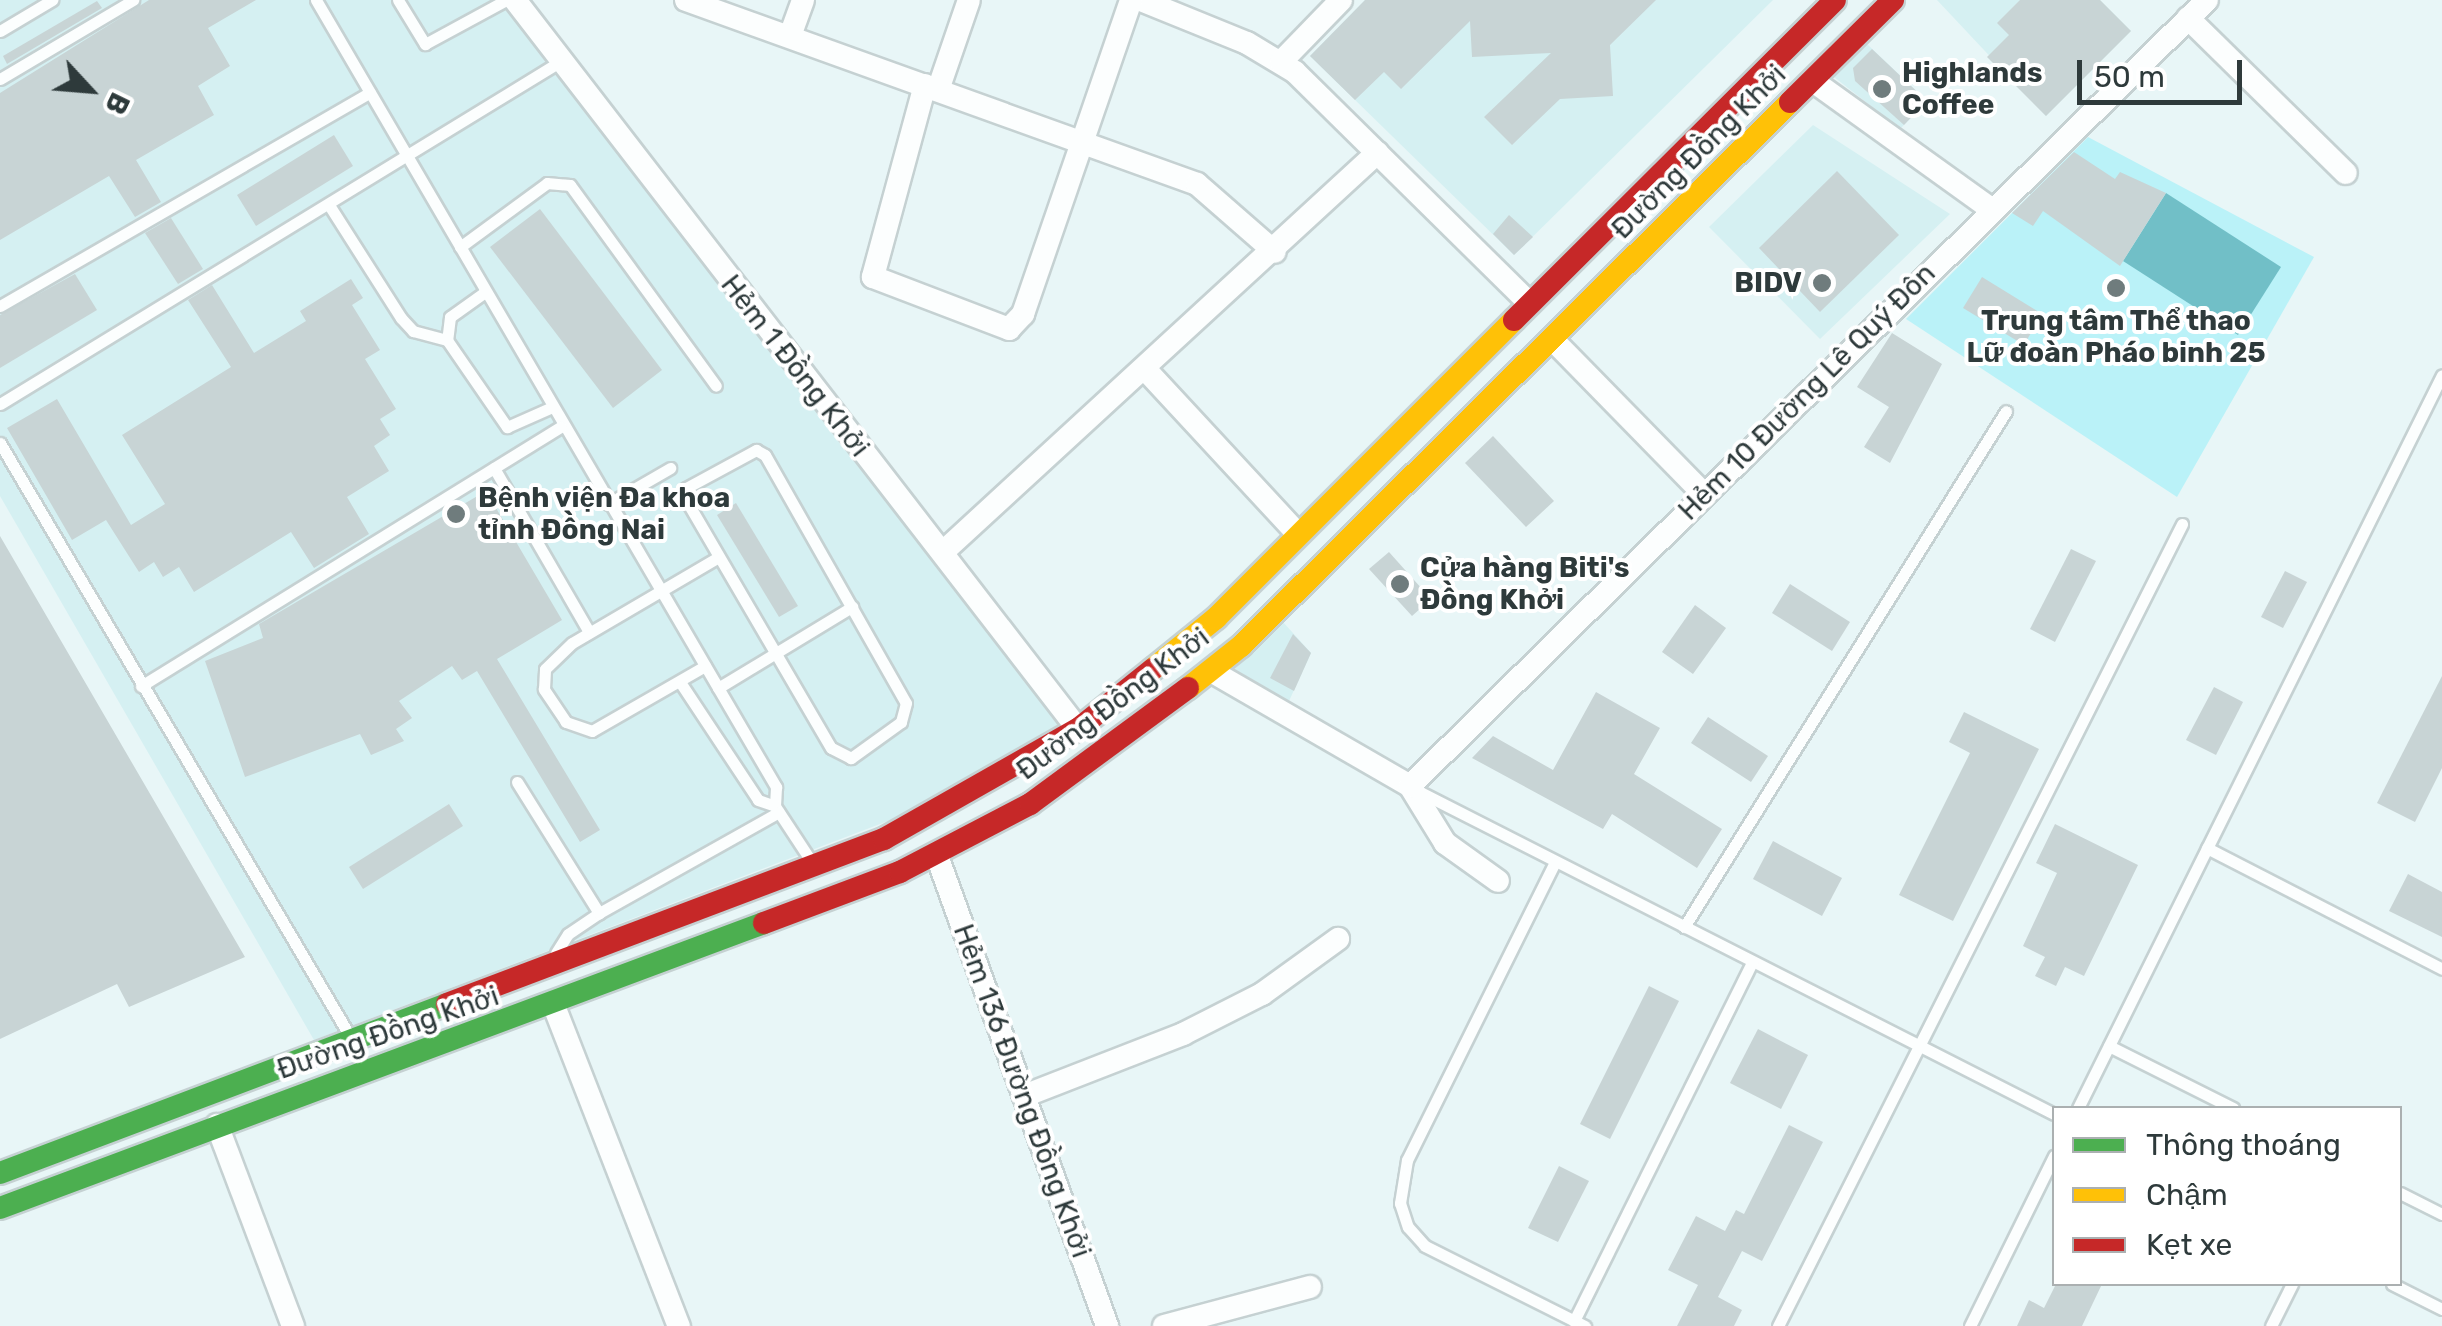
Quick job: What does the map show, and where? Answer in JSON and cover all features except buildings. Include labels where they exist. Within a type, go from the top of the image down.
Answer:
[{"type":"main road","name":"Đường Đồng Khởi","points":[[0,1173],[934,815],[1078,729],[1183,644],[1298,534],[1836,0]]},
{"type":"main road","name":"Đường Đồng Khởi","points":[[0,1208],[217,1125],[554,1006],[937,856],[1107,752],[1211,672],[1553,340],[1893,0]]},
{"type":"main road","points":[[1646,187],[1676,217]]},
{"type":"main road","points":[[1183,644],[1211,672]]},
{"type":"main road","points":[[209,1093],[217,1125]]},
{"type":"street","name":"Hẻm 1 Đồng Khởi","points":[[515,0],[1078,729]]},
{"type":"street","points":[[686,0],[1083,141],[1215,194],[1275,252]]},
{"type":"street","points":[[790,36],[804,0]]},
{"type":"street","points":[[969,0],[931,88],[873,277],[1008,330],[1024,314],[1131,0]]},
{"type":"street","points":[[1141,0],[1281,62],[1529,303]]},
{"type":"street","name":"Hẻm 10 Đường Lê Quý Đôn","points":[[1410,786],[2206,0]]},
{"type":"street","points":[[1281,62],[1327,4]]},
{"type":"street","points":[[2188,18],[2346,173]]},
{"type":"street","points":[[1813,81],[1991,209]]},
{"type":"street","points":[[943,552],[1275,252],[1377,154]]},
{"type":"street","points":[[1553,340],[1704,494]]},
{"type":"street","points":[[1145,370],[1298,534]]},
{"type":"street","points":[[1211,672],[1410,786],[1445,842],[1498,881]]},
{"type":"street","name":"Hẻm 136 Đường Đồng Khởi","points":[[937,856],[1107,1326]]},
{"type":"street","points":[[1024,1096],[1199,1026],[1298,972],[1338,939]]},
{"type":"street","points":[[554,1006],[679,1326]]},
{"type":"street","points":[[217,1125],[293,1326]]},
{"type":"street","points":[[1164,1326],[1310,1287]]},
{"type":"lane","points":[[0,31],[52,0]]},
{"type":"lane","points":[[0,79],[133,0]]},
{"type":"lane","points":[[316,0],[561,427],[776,788],[777,809],[812,864]]},
{"type":"lane","points":[[398,0],[424,44],[506,0]]},
{"type":"lane","points":[[0,404],[561,61]]},
{"type":"lane","points":[[0,306],[370,92]]},
{"type":"lane","points":[[460,247],[546,183],[570,185],[716,386]]},
{"type":"lane","points":[[330,205],[401,318],[429,338],[447,340]]},
{"type":"lane","points":[[485,292],[450,317],[447,340],[506,427],[550,408]]},
{"type":"lane","points":[[2079,1106],[2442,375]]},
{"type":"lane","points":[[1684,927],[2006,412]]},
{"type":"lane","points":[[141,686],[561,427]]},
{"type":"lane","points":[[0,443],[352,1040]]},
{"type":"lane","points":[[756,450],[765,454],[852,608],[906,713],[887,735],[851,758],[831,748],[717,558],[686,500],[686,488],[756,450]]},
{"type":"lane","points":[[494,468],[589,632]]},
{"type":"lane","points":[[608,504],[670,468]]},
{"type":"lane","points":[[1778,1326],[2182,524]]},
{"type":"lane","points":[[705,666],[602,729],[574,728],[544,679],[551,660],[589,632],[717,558]]},
{"type":"lane","points":[[718,688],[852,608]]},
{"type":"lane","points":[[680,682],[758,800],[777,809]]},
{"type":"lane","points":[[517,782],[599,913]]},
{"type":"lane","points":[[1410,786],[2052,1113]]},
{"type":"lane","points":[[548,965],[568,934],[777,809]]},
{"type":"lane","points":[[2207,848],[2442,969]]},
{"type":"lane","points":[[1555,862],[1408,1160],[1400,1203],[1408,1227],[1425,1246],[1579,1323],[1752,962]]},
{"type":"lane","points":[[2109,1046],[2228,1106]]},
{"type":"lane","points":[[1970,1326],[2052,1160]]},
{"type":"lane","points":[[2402,1194],[2442,1214]]},
{"type":"lane","points":[[2271,1326],[2291,1286]]},
{"type":"lane","points":[[2396,1286],[2442,1309]]},
{"type":"shaded area","name":"Bệnh viện Đa khoa tỉnh Đồng Nai","points":[[0,0],[506,0],[1062,722],[922,808],[314,1040],[0,496]]},
{"type":"shaded area","points":[[1365,0],[1773,0],[1514,255],[1310,56]]},
{"type":"shaded area","points":[[1937,0],[2100,0],[2131,31],[2046,116]]},
{"type":"shaded area","name":"Highlands Coffee","points":[[1867,44],[1927,101],[1900,129],[1834,77]]},
{"type":"shaded area","name":"BIDV","points":[[1813,125],[1950,214],[1820,339],[1709,227]]},
{"type":"shaded area","name":"Trung tâm Thể thao Lữ đoàn Pháo binh 25","points":[[2088,137],[2314,257],[2177,497],[1906,319]]},
{"type":"shaded area","points":[[2166,193],[2281,267],[2238,335],[2123,261]]},
{"type":"shaded area","points":[[1283,622],[1311,653],[1289,701],[1232,670]]},
{"type":"traffic: fast","points":[[0,1208],[764,923]]},
{"type":"traffic: fast","points":[[0,1173],[447,1004]]},
{"type":"traffic: slow","points":[[1188,688],[1241,646],[1790,102]]},
{"type":"traffic: slow","points":[[1153,669],[1216,618],[1514,320]]},
{"type":"traffic: jam","points":[[1514,320],[1835,0]]},
{"type":"traffic: jam","points":[[1790,102],[1893,0]]},
{"type":"traffic: jam","points":[[447,1004],[884,839],[1078,729],[1153,669]]},
{"type":"traffic: jam","points":[[764,923],[900,872],[1030,804],[1188,688]]},
{"type":"place","name":"Highlands Coffee","points":[[1882,89]]},
{"type":"place","name":"BIDV","points":[[1822,283]]},
{"type":"place","name":"Trung tâm Thể thao Lữ đoàn Pháo binh 25","points":[[2116,288]]},
{"type":"place","name":"Bệnh viện Đa khoa tỉnh Đồng Nai","points":[[456,514]]},
{"type":"place","name":"Cửa hàng Biti's Đồng Khởi","points":[[1400,584]]}]
